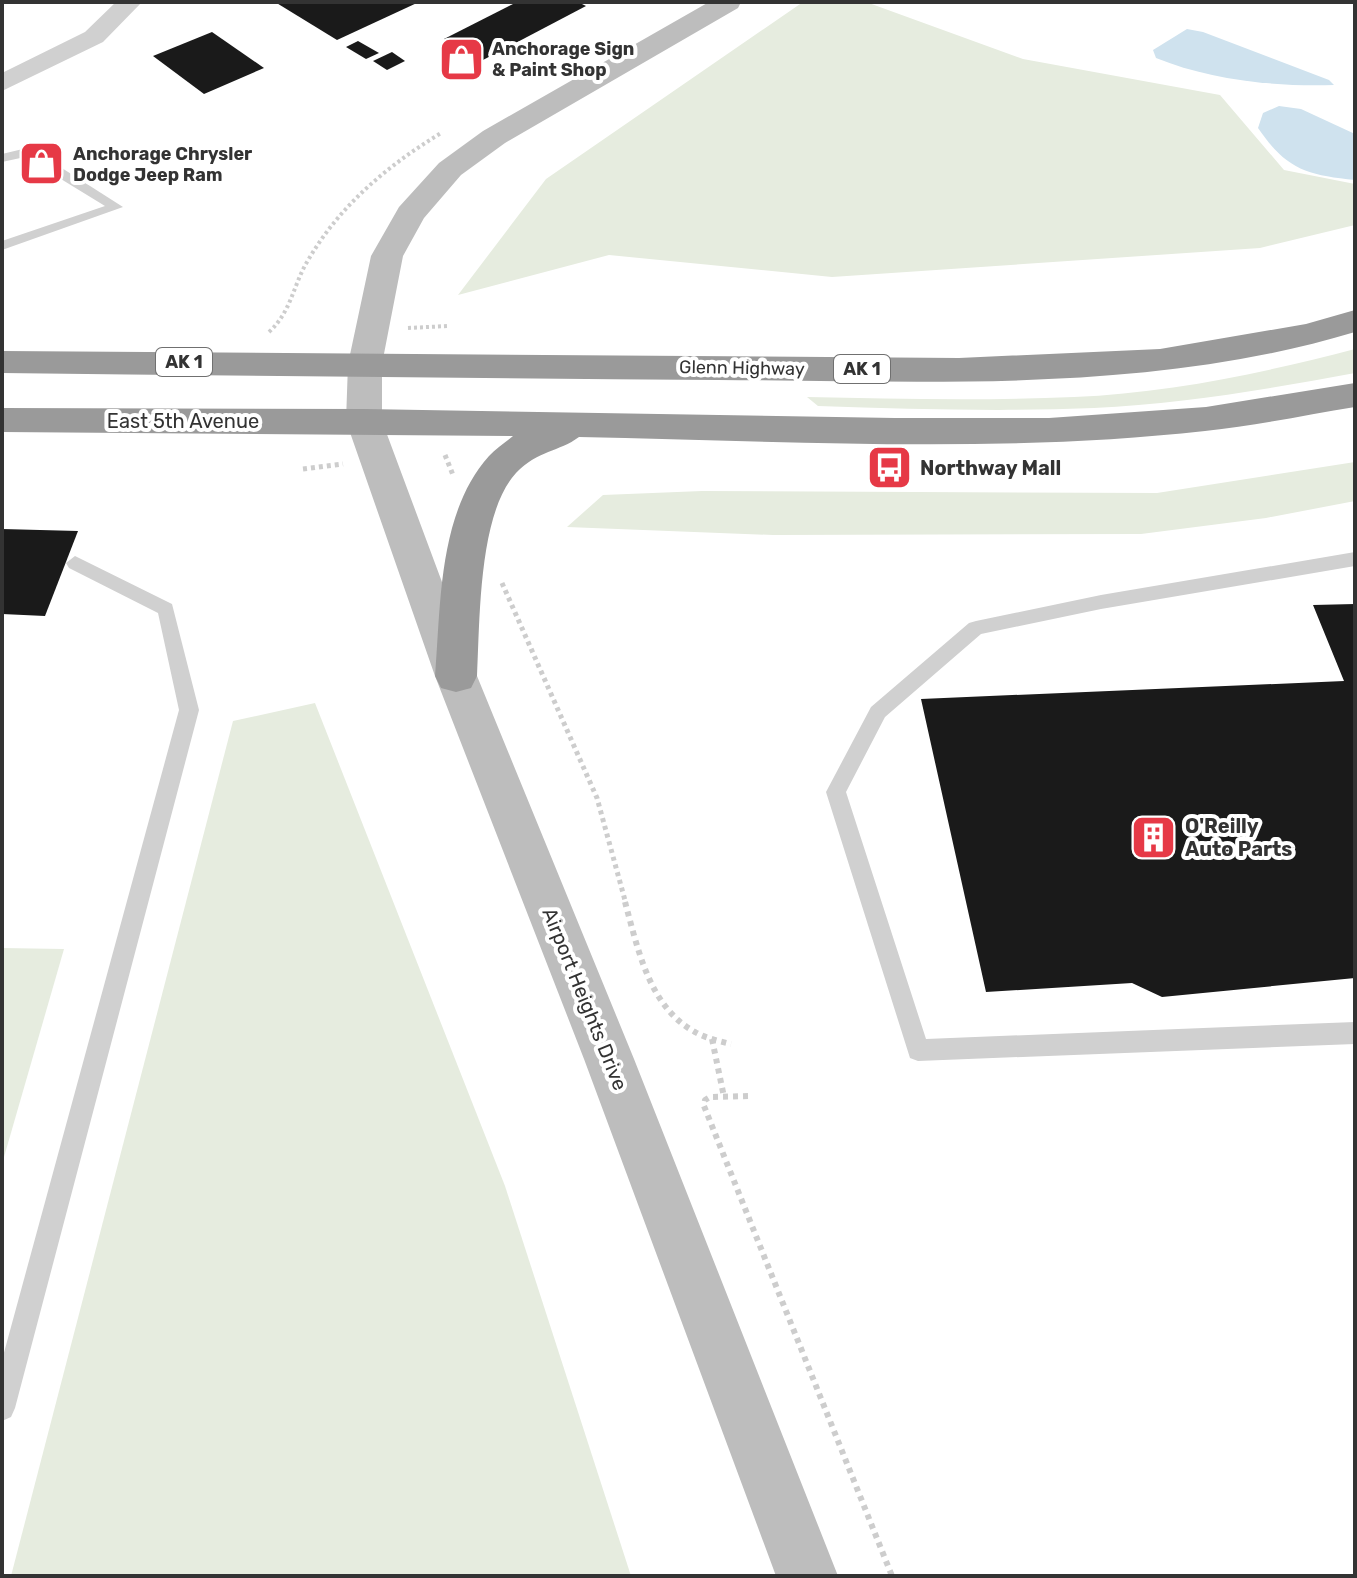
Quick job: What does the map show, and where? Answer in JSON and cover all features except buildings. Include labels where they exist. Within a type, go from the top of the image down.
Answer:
[{"type":"highway","name":"Glenn Highway","points":[[365,364],[959,370],[1160,360],[1308,335],[1355,321]]},
{"type":"highway","name":"AK 1","points":[[2,362],[365,364]]},
{"type":"highway","points":[[364,421],[895,431],[1049,430],[1206,419],[1355,395]]},
{"type":"highway","name":"East 5th Avenue","points":[[2,420],[364,421]]},
{"type":"highway","points":[[456,676],[470,538],[482,493],[505,460],[521,447],[551,433],[599,425]]},
{"type":"street","points":[[2,83],[94,37],[130,2]]},
{"type":"street","points":[[364,421],[365,364],[387,256],[410,214],[450,169],[494,137],[728,2]]},
{"type":"street","name":"Airport Heights Drive","points":[[364,421],[456,676],[609,1059],[807,1576]]},
{"type":"lane","points":[[2,158],[27,152],[116,207],[2,246]]},
{"type":"lane","points":[[1355,559],[1101,602],[976,628],[878,712],[836,792],[918,1050],[1355,1033]]},
{"type":"lane","points":[[2,1408],[189,710],[166,609],[75,563]]},
{"type":"path","points":[[260,336],[283,320],[306,264],[334,221],[356,196],[396,162],[451,128]]},
{"type":"path","points":[[443,451],[455,480]]},
{"type":"path","points":[[498,573],[597,798],[643,966],[671,1016],[683,1026],[731,1044]]},
{"type":"path","points":[[712,1039],[724,1097]]},
{"type":"path","points":[[748,1096],[705,1100],[708,1115],[892,1576]]},
{"type":"shaded area","points":[[803,2],[866,2],[1023,59],[1220,95],[1284,170],[1355,184],[1355,225],[1260,248],[832,277],[609,255],[458,295],[546,179]]},
{"type":"shaded area","points":[[1355,349],[1355,373],[1225,395],[1127,406],[956,410],[818,406],[807,397],[974,399],[1109,395],[1216,380]]},
{"type":"shaded area","points":[[1355,462],[1355,501],[1266,518],[1141,534],[773,535],[567,527],[603,495],[702,491],[1157,493]]},
{"type":"shaded area","points":[[315,703],[505,1186],[631,1576],[11,1576],[233,721]]},
{"type":"shaded area","points":[[2,948],[64,949],[2,1164]]},
{"type":"water","points":[[1187,29],[1203,32],[1329,80],[1334,85],[1289,85],[1221,77],[1156,58],[1153,50]]},
{"type":"water","points":[[1279,106],[1301,109],[1355,134],[1355,180],[1310,172],[1278,153],[1258,128],[1263,113]]},
{"type":"place","name":"Anchorage Sign & Paint Shop","points":[[461,59]]},
{"type":"place","name":"Anchorage Chrysler Dodge Jeep Ram","points":[[42,164]]},
{"type":"place","name":"Northway Mall","points":[[889,468]]},
{"type":"place","name":"O'Reilly Auto Parts","points":[[1154,838]]}]
